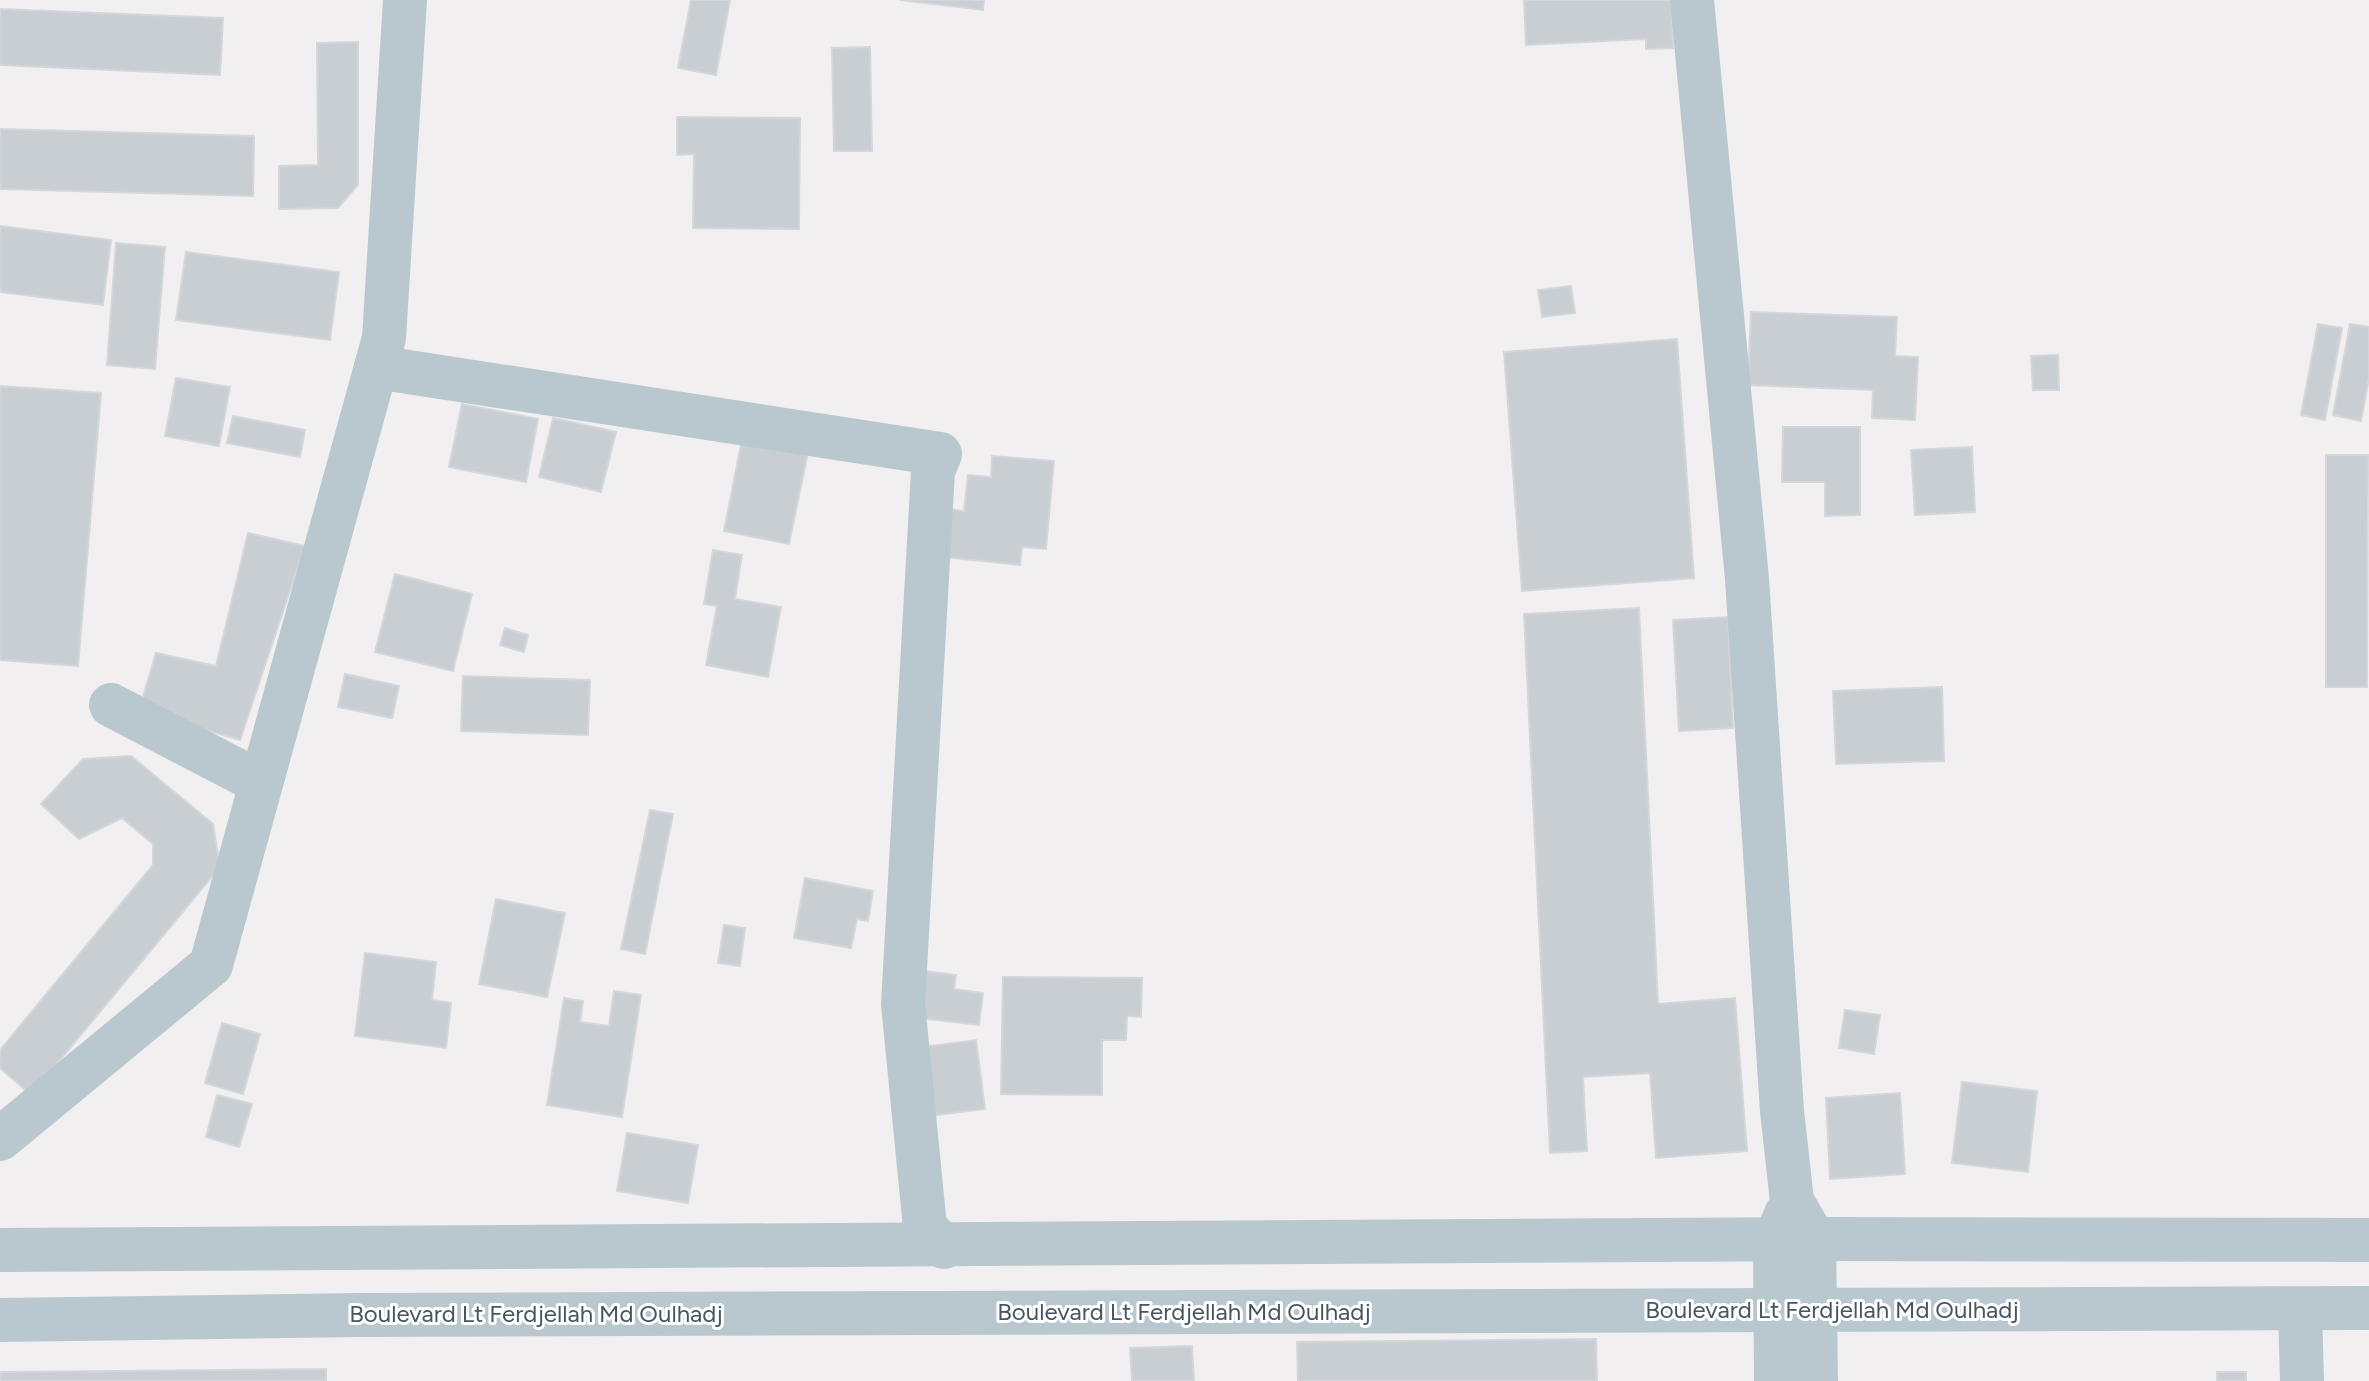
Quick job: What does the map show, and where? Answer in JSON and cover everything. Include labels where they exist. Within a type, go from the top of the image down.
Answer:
[{"type":"street","points":[[5,1124],[211,965],[384,338],[405,0]]},
{"type":"street","points":[[1692,0],[1747,579],[1782,1111],[1794,1227],[1796,1310],[1816,1381]]},
{"type":"street","points":[[376,367],[940,454],[933,471],[903,1004],[925,1227],[944,1247]]},
{"type":"street","points":[[111,705],[261,783]]},
{"type":"street","points":[[0,1250],[1085,1246],[1794,1227],[2369,1240]]},
{"type":"street","points":[[1085,1246],[1086,1312]]},
{"type":"street","points":[[359,1248],[359,1315]]},
{"type":"street","name":"Boulevard Lt Ferdjellah Md Oulhadj","points":[[0,1320],[359,1315],[2369,1308]]},
{"type":"street","points":[[2300,1309],[2302,1381]]},
{"type":"street","points":[[1776,1381],[1796,1310]]},
{"type":"building","points":[[691,0],[730,0],[716,75],[678,68]]},
{"type":"building","points":[[900,0],[984,0],[983,10]]},
{"type":"building","points":[[1524,0],[1671,0],[1673,48],[1646,49],[1646,39],[1526,45]]},
{"type":"building","points":[[0,9],[223,18],[220,75],[0,65]]},
{"type":"building","points":[[358,42],[358,185],[338,208],[279,209],[279,166],[318,165],[317,43]]},
{"type":"building","points":[[870,47],[872,151],[834,151],[832,48]]},
{"type":"building","points":[[677,117],[800,118],[799,229],[693,228],[694,154],[677,155]]},
{"type":"building","points":[[0,129],[254,136],[253,196],[0,189]]},
{"type":"building","points":[[0,226],[111,240],[103,305],[0,292]]},
{"type":"building","points":[[116,243],[165,247],[155,369],[107,365]]},
{"type":"building","points":[[186,252],[339,272],[330,340],[176,320]]},
{"type":"building","points":[[1571,286],[1575,313],[1542,317],[1538,290]]},
{"type":"building","points":[[1751,312],[1897,317],[1895,356],[1918,357],[1915,420],[1872,418],[1873,390],[1748,385]]},
{"type":"building","points":[[2318,324],[2342,328],[2325,420],[2301,415]]},
{"type":"building","points":[[2350,324],[2369,327],[2369,378],[2361,421],[2333,415]]},
{"type":"building","points":[[1677,339],[1694,578],[1522,591],[1504,352]]},
{"type":"building","points":[[2058,355],[2059,390],[2033,390],[2031,356]]},
{"type":"building","points":[[176,378],[230,387],[219,446],[165,436]]},
{"type":"building","points":[[0,386],[101,393],[78,666],[0,660]]},
{"type":"building","points":[[462,404],[538,419],[526,482],[449,467]]},
{"type":"building","points":[[233,416],[305,430],[300,457],[227,443]]},
{"type":"building","points":[[553,418],[616,432],[601,492],[539,477]]},
{"type":"building","points":[[1783,427],[1860,427],[1860,515],[1825,516],[1825,482],[1782,482]]},
{"type":"building","points":[[742,439],[808,452],[789,544],[724,531]]},
{"type":"building","points":[[1972,447],[1975,512],[1915,515],[1911,450]]},
{"type":"building","points":[[2326,455],[2368,455],[2367,687],[2326,687]]},
{"type":"building","points":[[992,456],[1054,461],[1046,549],[1022,547],[1020,565],[944,557],[949,509],[964,511],[968,475],[991,477]]},
{"type":"building","points":[[248,533],[305,546],[240,740],[139,710],[156,653],[216,666]]},
{"type":"building","points":[[713,550],[742,555],[735,599],[781,607],[768,677],[706,665],[717,606],[704,604]]},
{"type":"building","points":[[395,574],[472,594],[453,671],[375,652]]},
{"type":"building","points":[[1639,608],[1658,1004],[1735,998],[1747,1151],[1656,1158],[1650,1073],[1583,1077],[1587,1151],[1550,1153],[1524,614]]},
{"type":"building","points":[[1728,617],[1733,728],[1679,731],[1673,620]]},
{"type":"building","points":[[505,628],[528,635],[524,652],[500,645]]},
{"type":"building","points":[[345,674],[399,686],[392,718],[338,707]]},
{"type":"building","points":[[463,676],[590,680],[588,735],[461,731]]},
{"type":"building","points":[[1942,687],[1944,761],[1836,764],[1833,691]]},
{"type":"building","points":[[131,756],[213,824],[220,867],[31,1095],[0,1068],[0,1050],[153,865],[153,844],[122,818],[79,839],[41,804],[83,759]]},
{"type":"building","points":[[650,810],[673,814],[645,954],[621,949]]},
{"type":"building","points":[[805,878],[873,891],[868,921],[857,919],[851,948],[794,938]]},
{"type":"building","points":[[496,899],[565,913],[547,997],[479,984]]},
{"type":"building","points":[[724,925],[745,928],[740,966],[718,963]]},
{"type":"building","points":[[365,953],[436,962],[432,1000],[451,1003],[446,1048],[355,1036]]},
{"type":"building","points":[[916,970],[956,975],[954,989],[983,993],[979,1025],[911,1017]]},
{"type":"building","points":[[1003,977],[1142,978],[1141,1017],[1127,1016],[1126,1040],[1102,1040],[1102,1095],[1001,1094]]},
{"type":"building","points":[[614,991],[641,995],[622,1117],[547,1105],[564,998],[583,1001],[580,1022],[609,1026]]},
{"type":"building","points":[[1845,1010],[1880,1015],[1874,1054],[1839,1048]]},
{"type":"building","points":[[222,1023],[260,1034],[243,1094],[205,1083]]},
{"type":"building","points":[[976,1040],[985,1109],[930,1116],[922,1047]]},
{"type":"building","points":[[1962,1082],[2037,1091],[2028,1172],[1952,1163]]},
{"type":"building","points":[[1900,1093],[1905,1174],[1830,1179],[1826,1098]]},
{"type":"building","points":[[217,1095],[252,1104],[239,1147],[206,1137]]},
{"type":"building","points":[[627,1133],[698,1145],[688,1203],[617,1191]]},
{"type":"building","points":[[1596,1339],[1597,1381],[1298,1381],[1297,1342]]},
{"type":"building","points":[[1192,1346],[1194,1381],[1132,1381],[1130,1348]]},
{"type":"building","points":[[326,1369],[326,1381],[0,1381],[0,1372]]},
{"type":"building","points":[[2217,1372],[2246,1372],[2246,1381],[2217,1381]]}]
